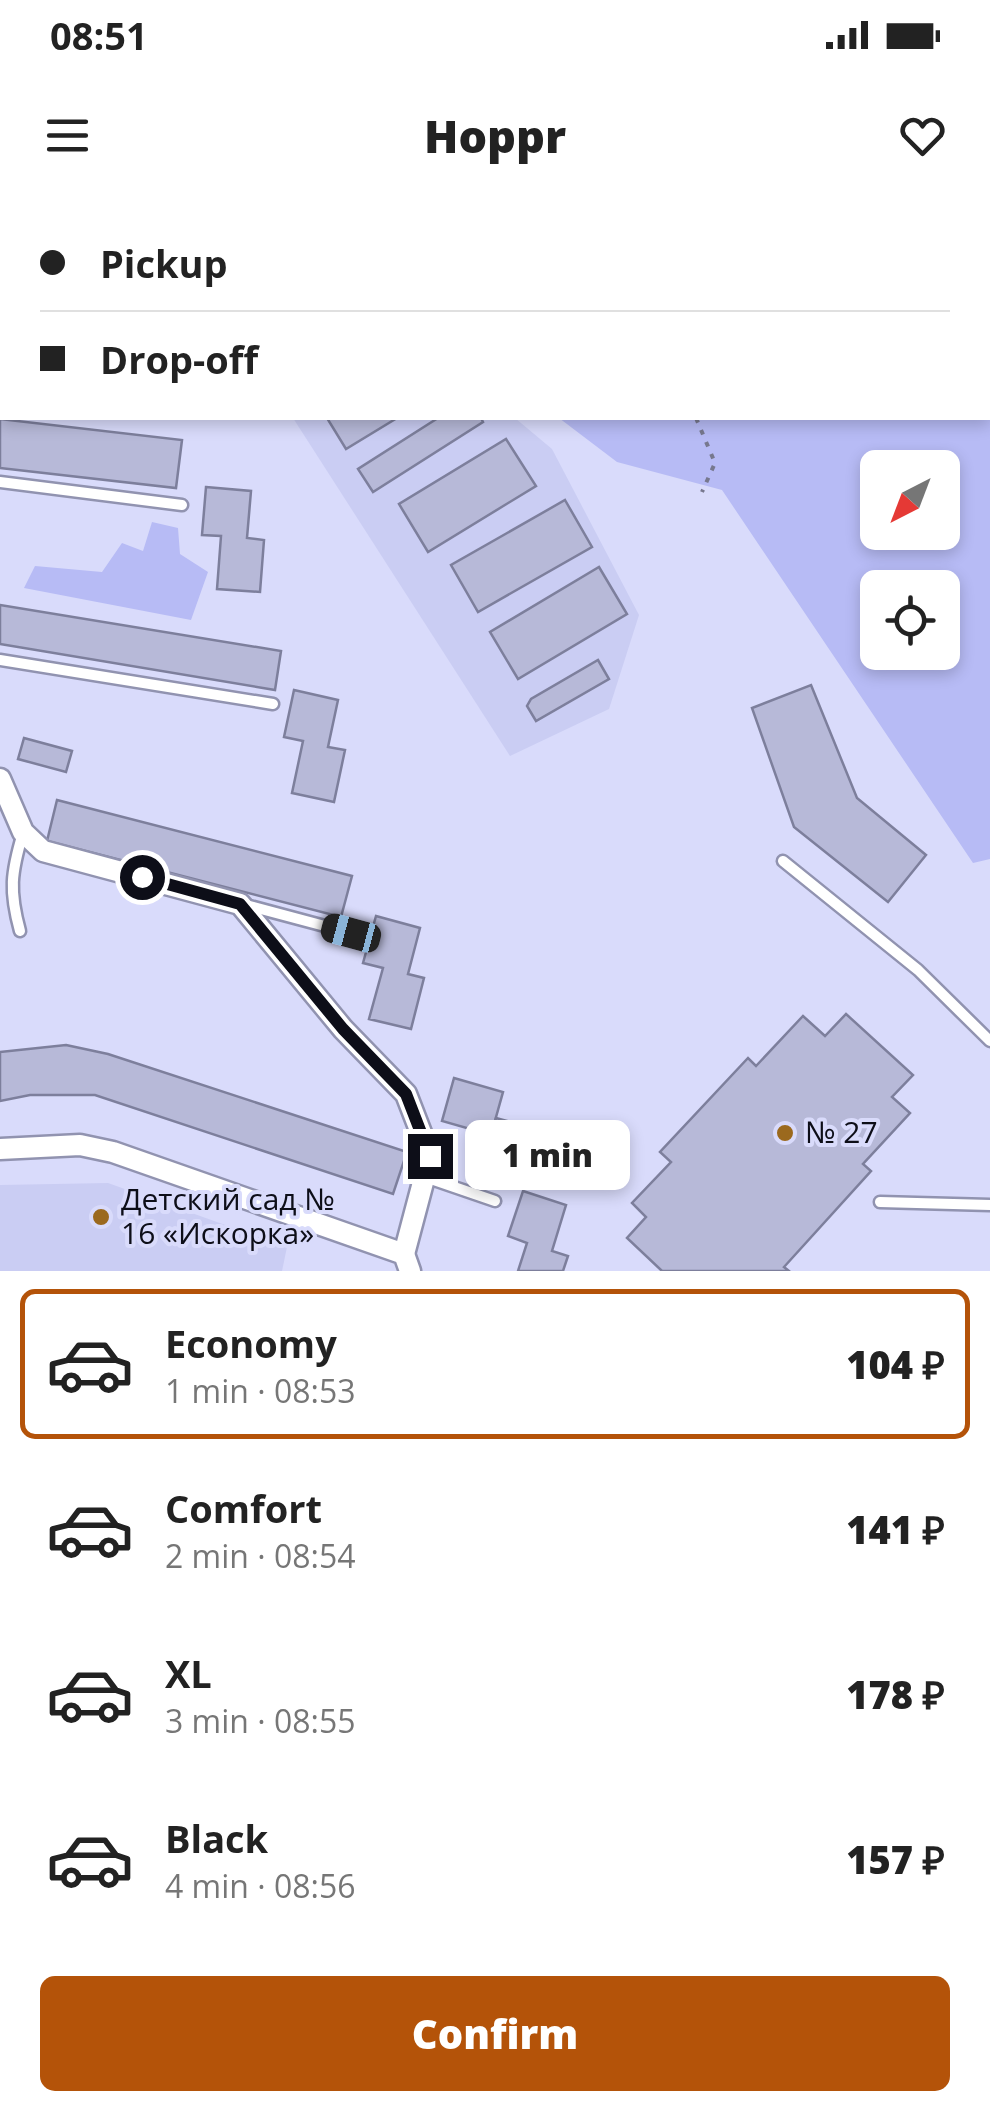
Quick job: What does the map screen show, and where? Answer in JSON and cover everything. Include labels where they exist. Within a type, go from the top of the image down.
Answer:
[{"type":"street","points":[[0,779],[23,832],[43,851],[240,904],[343,1029],[406,1094],[430,1156],[407,1262],[113,1152],[80,1145],[0,1149]]},
{"type":"lane","points":[[0,482],[182,505]]},
{"type":"lane","points":[[0,660],[273,704]]},
{"type":"lane","points":[[20,932],[11,897],[12,871],[23,832]]},
{"type":"lane","points":[[783,861],[918,970],[990,1040]]},
{"type":"lane","points":[[240,904],[351,933]]},
{"type":"lane","points":[[424,1177],[495,1201]]},
{"type":"lane","points":[[880,1202],[990,1205]]},
{"type":"path","points":[[697,420],[715,463],[702,492]]},
{"type":"shaded area","points":[[294,420],[517,420],[552,449],[639,615],[609,709],[510,756]]},
{"type":"shaded area","points":[[562,420],[990,420],[990,859],[973,863],[722,490],[617,462]]},
{"type":"shaded area","points":[[152,522],[178,528],[180,554],[208,572],[191,620],[24,588],[35,566],[102,572],[122,543],[143,551]]},
{"type":"shaded area","name":"Детский сад № 16 «Искорка»","points":[[108,1183],[287,1247],[282,1271],[0,1271],[0,1185]]},
{"type":"building","points":[[0,420],[182,440],[176,488],[0,468]]},
{"type":"building","points":[[328,420],[394,420],[346,449]]},
{"type":"building","points":[[435,420],[483,422],[373,492],[358,469]]},
{"type":"building","points":[[506,439],[536,486],[428,552],[399,504]]},
{"type":"building","points":[[206,487],[251,491],[247,538],[264,540],[260,592],[217,589],[221,536],[202,535]]},
{"type":"building","points":[[565,500],[592,547],[478,612],[451,565]]},
{"type":"building","points":[[599,567],[627,614],[518,679],[490,632]]},
{"type":"building","points":[[0,605],[281,651],[275,690],[0,644]]},
{"type":"building","points":[[598,660],[609,679],[536,721],[527,706],[531,699]]},
{"type":"building","points":[[811,685],[857,798],[926,855],[888,902],[794,827],[752,708]]},
{"type":"building","points":[[294,690],[338,700],[328,747],[345,750],[334,802],[292,793],[303,741],[284,737]]},
{"type":"building","points":[[24,738],[72,751],[66,772],[18,759]]},
{"type":"building","points":[[57,800],[352,876],[341,917],[47,841]]},
{"type":"building","points":[[376,916],[420,928],[408,974],[424,978],[411,1029],[369,1019],[383,968],[363,963]]},
{"type":"building","name":"№ 27","points":[[846,1014],[913,1075],[892,1097],[910,1113],[863,1164],[871,1171],[784,1267],[789,1271],[662,1271],[627,1238],[646,1217],[632,1203],[671,1162],[660,1152],[748,1058],[756,1066],[803,1016],[825,1036]]},
{"type":"building","points":[[66,1045],[108,1054],[407,1152],[393,1194],[95,1095],[30,1095],[0,1101],[0,1052]]},
{"type":"building","points":[[454,1078],[503,1092],[491,1135],[442,1121]]},
{"type":"building","points":[[496,1118],[547,1132],[535,1173],[485,1158]]},
{"type":"building","points":[[523,1191],[566,1205],[552,1251],[568,1256],[563,1271],[518,1271],[527,1243],[508,1236]]},
{"type":"place","name":"№ 27","points":[[785,1133]]},
{"type":"place","name":"Детский сад № 16 «Искорка»","points":[[101,1217]]},
{"type":"route","points":[[142,877],[240,904],[343,1029],[406,1094],[430,1156]]}]
